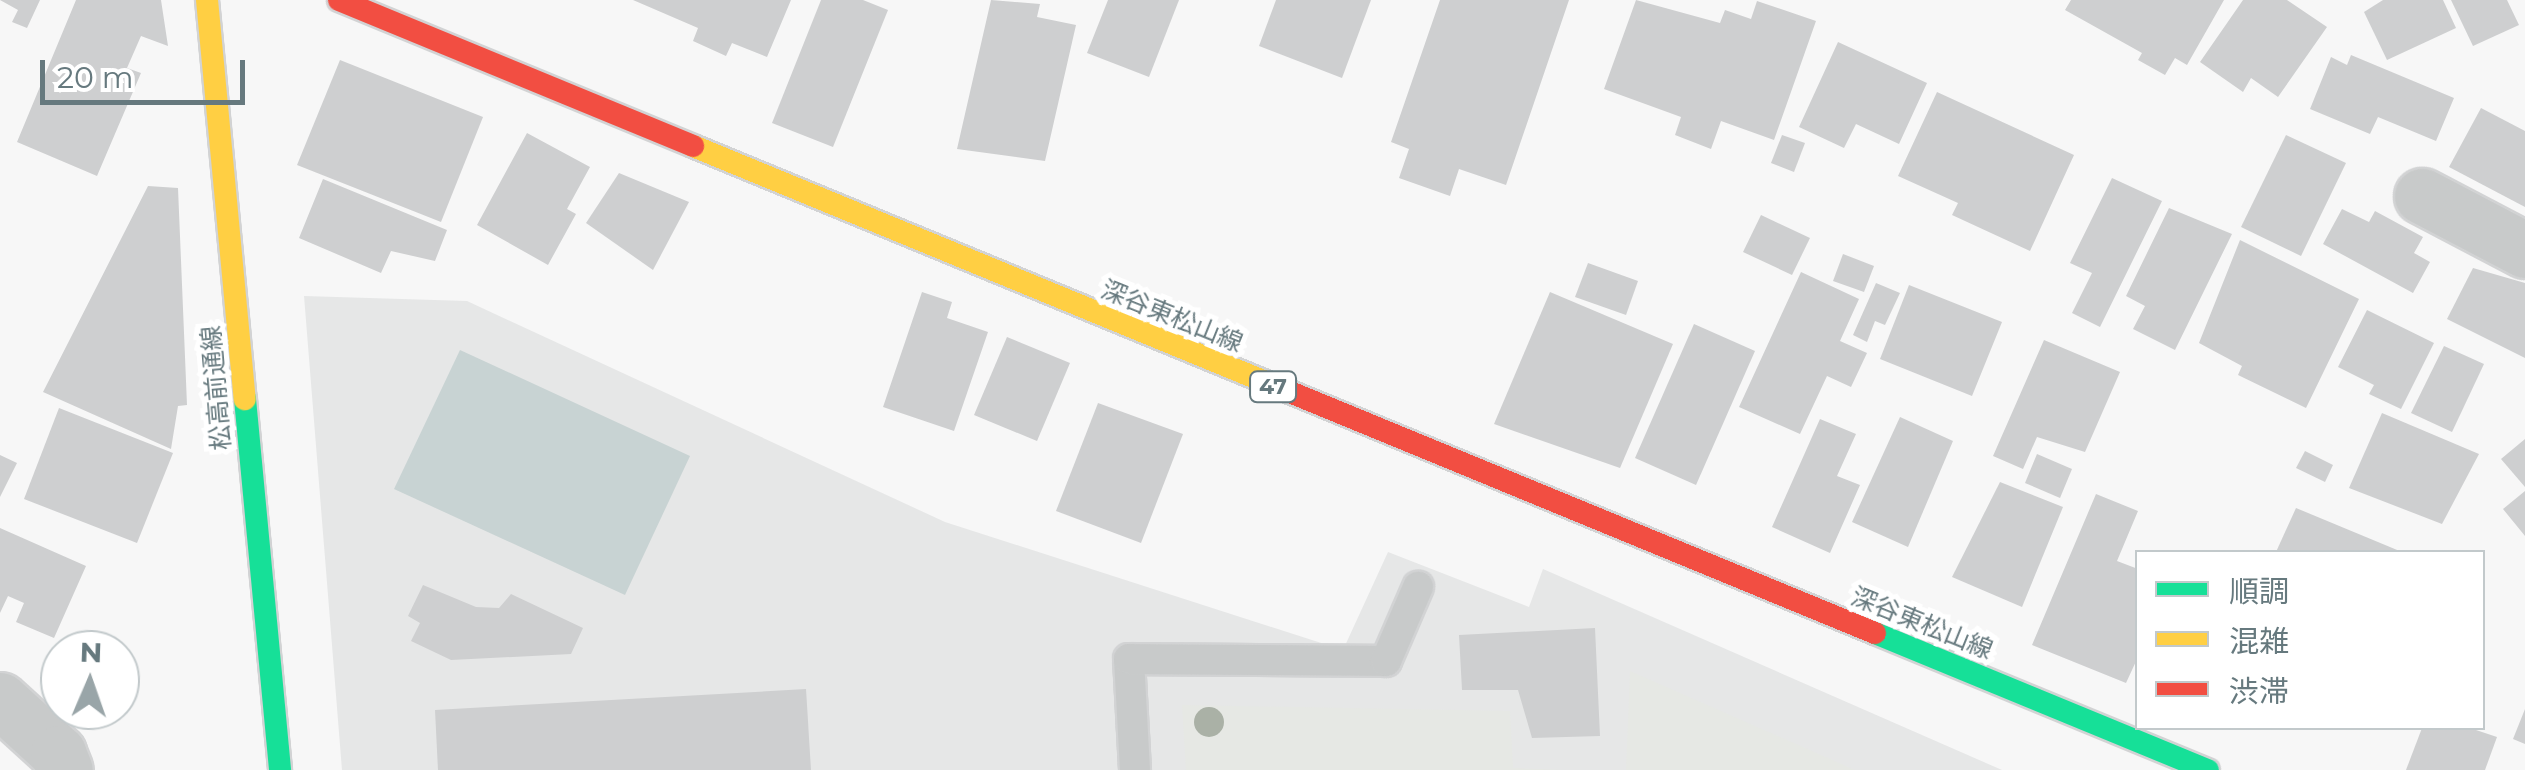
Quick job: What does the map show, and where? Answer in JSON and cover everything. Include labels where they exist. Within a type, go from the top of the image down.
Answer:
[{"type":"main road","name":"松高前通線","points":[[207,0],[280,770]]},
{"type":"main road","name":"深谷東松山線","points":[[339,0],[2208,770]]},
{"type":"street","points":[[2422,196],[2525,250]]},
{"type":"street","points":[[0,700],[58,753],[65,770]]},
{"type":"lane","points":[[1135,770],[1129,659],[1386,661],[1418,586]]},
{"type":"shaded area","points":[[304,296],[467,301],[945,522],[1343,650],[1388,552],[1529,607],[1543,569],[2002,770],[342,770]]},
{"type":"shaded area","points":[[460,350],[690,456],[625,595],[394,489]]},
{"type":"shaded area","points":[[1630,671],[1855,770],[1626,770]]},
{"type":"shaded area","points":[[1182,705],[1510,711],[1513,768],[1563,770],[1186,770]]},
{"type":"building","points":[[0,0],[40,0],[27,28],[12,22],[18,10]]},
{"type":"building","points":[[76,0],[161,0],[168,46],[141,36],[127,68],[141,73],[97,176],[17,142]]},
{"type":"building","points":[[633,0],[791,0],[767,57],[732,43],[726,56],[693,41],[698,28]]},
{"type":"building","points":[[821,0],[863,0],[888,10],[833,147],[772,123]]},
{"type":"building","points":[[991,0],[1040,4],[1037,17],[1076,25],[1045,161],[957,149]]},
{"type":"building","points":[[1108,0],[1179,0],[1149,77],[1087,53]]},
{"type":"building","points":[[1276,0],[1371,0],[1342,78],[1259,46]]},
{"type":"building","points":[[1440,0],[1569,0],[1506,185],[1459,169],[1450,196],[1399,178],[1409,149],[1391,142]]},
{"type":"building","points":[[1636,0],[1720,23],[1725,10],[1751,19],[1757,1],[1816,21],[1774,140],[1721,121],[1711,149],[1675,135],[1681,117],[1604,89]]},
{"type":"building","points":[[2071,0],[2224,0],[2187,65],[2175,58],[2165,75],[2138,60],[2142,53],[2065,10]]},
{"type":"building","points":[[2243,0],[2287,0],[2327,27],[2278,97],[2251,78],[2243,92],[2200,62]]},
{"type":"building","points":[[2383,0],[2443,0],[2456,28],[2387,60],[2364,12]]},
{"type":"building","points":[[2451,0],[2507,0],[2519,25],[2473,46]]},
{"type":"building","points":[[1838,42],[1927,83],[1899,144],[1856,124],[1844,148],[1799,127]]},
{"type":"building","points":[[2351,55],[2454,98],[2436,141],[2378,117],[2370,134],[2310,109],[2331,57],[2347,65]]},
{"type":"building","points":[[340,60],[483,117],[441,222],[297,165]]},
{"type":"building","points":[[1937,92],[2074,155],[2030,251],[1952,215],[1958,203],[1898,176]]},
{"type":"building","points":[[2481,108],[2525,131],[2525,207],[2449,167]]},
{"type":"building","points":[[527,133],[590,167],[567,209],[576,214],[548,265],[477,225]]},
{"type":"building","points":[[1782,135],[1805,143],[1794,172],[1771,163]]},
{"type":"building","points":[[2286,135],[2346,163],[2301,256],[2241,227]]},
{"type":"building","points":[[619,173],[689,202],[653,270],[586,223]]},
{"type":"building","points":[[2112,178],[2162,201],[2100,327],[2072,313],[2092,273],[2070,263]]},
{"type":"building","points":[[323,179],[447,230],[435,261],[391,251],[381,273],[299,238]]},
{"type":"building","points":[[148,186],[178,188],[187,405],[178,406],[171,449],[43,392]]},
{"type":"building","points":[[2169,208],[2232,234],[2175,350],[2133,329],[2145,306],[2126,296]]},
{"type":"building","points":[[2342,209],[2369,222],[2375,211],[2423,237],[2414,253],[2430,262],[2413,293],[2323,244]]},
{"type":"building","points":[[1761,215],[1810,238],[1792,275],[1743,252]]},
{"type":"building","points":[[2240,240],[2359,299],[2306,408],[2238,375],[2242,366],[2199,343]]},
{"type":"building","points":[[1843,254],[1874,266],[1864,292],[1833,281]]},
{"type":"building","points":[[1588,263],[1638,281],[1626,315],[1575,297]]},
{"type":"building","points":[[2473,268],[2525,283],[2525,358],[2447,319]]},
{"type":"building","points":[[1801,272],[1859,299],[1840,341],[1867,353],[1851,387],[1827,376],[1800,434],[1739,407]]},
{"type":"building","points":[[1876,283],[1900,293],[1885,325],[1875,321],[1867,342],[1853,335]]},
{"type":"building","points":[[1909,285],[2002,322],[1972,396],[1880,359]]},
{"type":"building","points":[[922,292],[952,302],[947,318],[988,332],[954,431],[883,407]]},
{"type":"building","points":[[1550,292],[1673,344],[1620,468],[1494,424]]},
{"type":"building","points":[[2367,310],[2434,343],[2401,409],[2369,394],[2374,385],[2338,367]]},
{"type":"building","points":[[1694,324],[1755,351],[1696,485],[1635,458]]},
{"type":"building","points":[[1007,337],[1070,363],[1037,441],[974,415]]},
{"type":"building","points":[[2044,340],[2120,372],[2085,452],[2037,437],[2023,469],[1993,456]]},
{"type":"building","points":[[2444,346],[2484,364],[2452,432],[2411,413]]},
{"type":"building","points":[[1098,403],[1183,434],[1141,543],[1056,511]]},
{"type":"building","points":[[59,408],[173,453],[137,543],[24,499]]},
{"type":"building","points":[[2382,413],[2479,454],[2442,524],[2349,488]]},
{"type":"building","points":[[1900,417],[1953,441],[1908,547],[1852,522]]},
{"type":"building","points":[[1820,419],[1856,434],[1837,476],[1860,485],[1830,553],[1772,527]]},
{"type":"building","points":[[2525,439],[2525,487],[2501,459]]},
{"type":"building","points":[[2305,451],[2333,465],[2325,482],[2296,468]]},
{"type":"building","points":[[2037,454],[2072,469],[2060,498],[2025,483]]},
{"type":"building","points":[[0,455],[17,463],[0,497]]},
{"type":"building","points":[[2000,482],[2063,507],[2022,607],[1952,577]]},
{"type":"building","points":[[2525,491],[2525,536],[2503,509]]},
{"type":"building","points":[[2096,494],[2138,511],[2117,561],[2135,568],[2135,664],[2126,683],[2032,645]]},
{"type":"building","points":[[2296,508],[2397,550],[2277,550]]},
{"type":"building","points":[[0,528],[86,566],[58,630],[40,632],[16,622],[24,603],[8,596],[0,613]]},
{"type":"building","points":[[423,585],[476,607],[499,608],[511,594],[583,628],[571,654],[451,660],[411,641],[420,623],[408,616]]},
{"type":"building","points":[[1595,628],[1600,736],[1532,738],[1518,690],[1462,690],[1459,635]]},
{"type":"building","points":[[806,689],[811,770],[438,770],[435,710]]},
{"type":"building","points":[[2525,709],[2525,744],[2513,739]]},
{"type":"building","points":[[2421,730],[2476,730],[2497,737],[2485,770],[2406,770]]},
{"type":"traffic: fast","points":[[245,399],[280,770]]},
{"type":"traffic: fast","points":[[1875,633],[2208,770]]},
{"type":"traffic: slow","points":[[207,0],[245,399]]},
{"type":"traffic: slow","points":[[693,146],[1285,390]]},
{"type":"traffic: jam","points":[[339,0],[693,146]]},
{"type":"traffic: jam","points":[[1285,390],[1875,633]]}]
